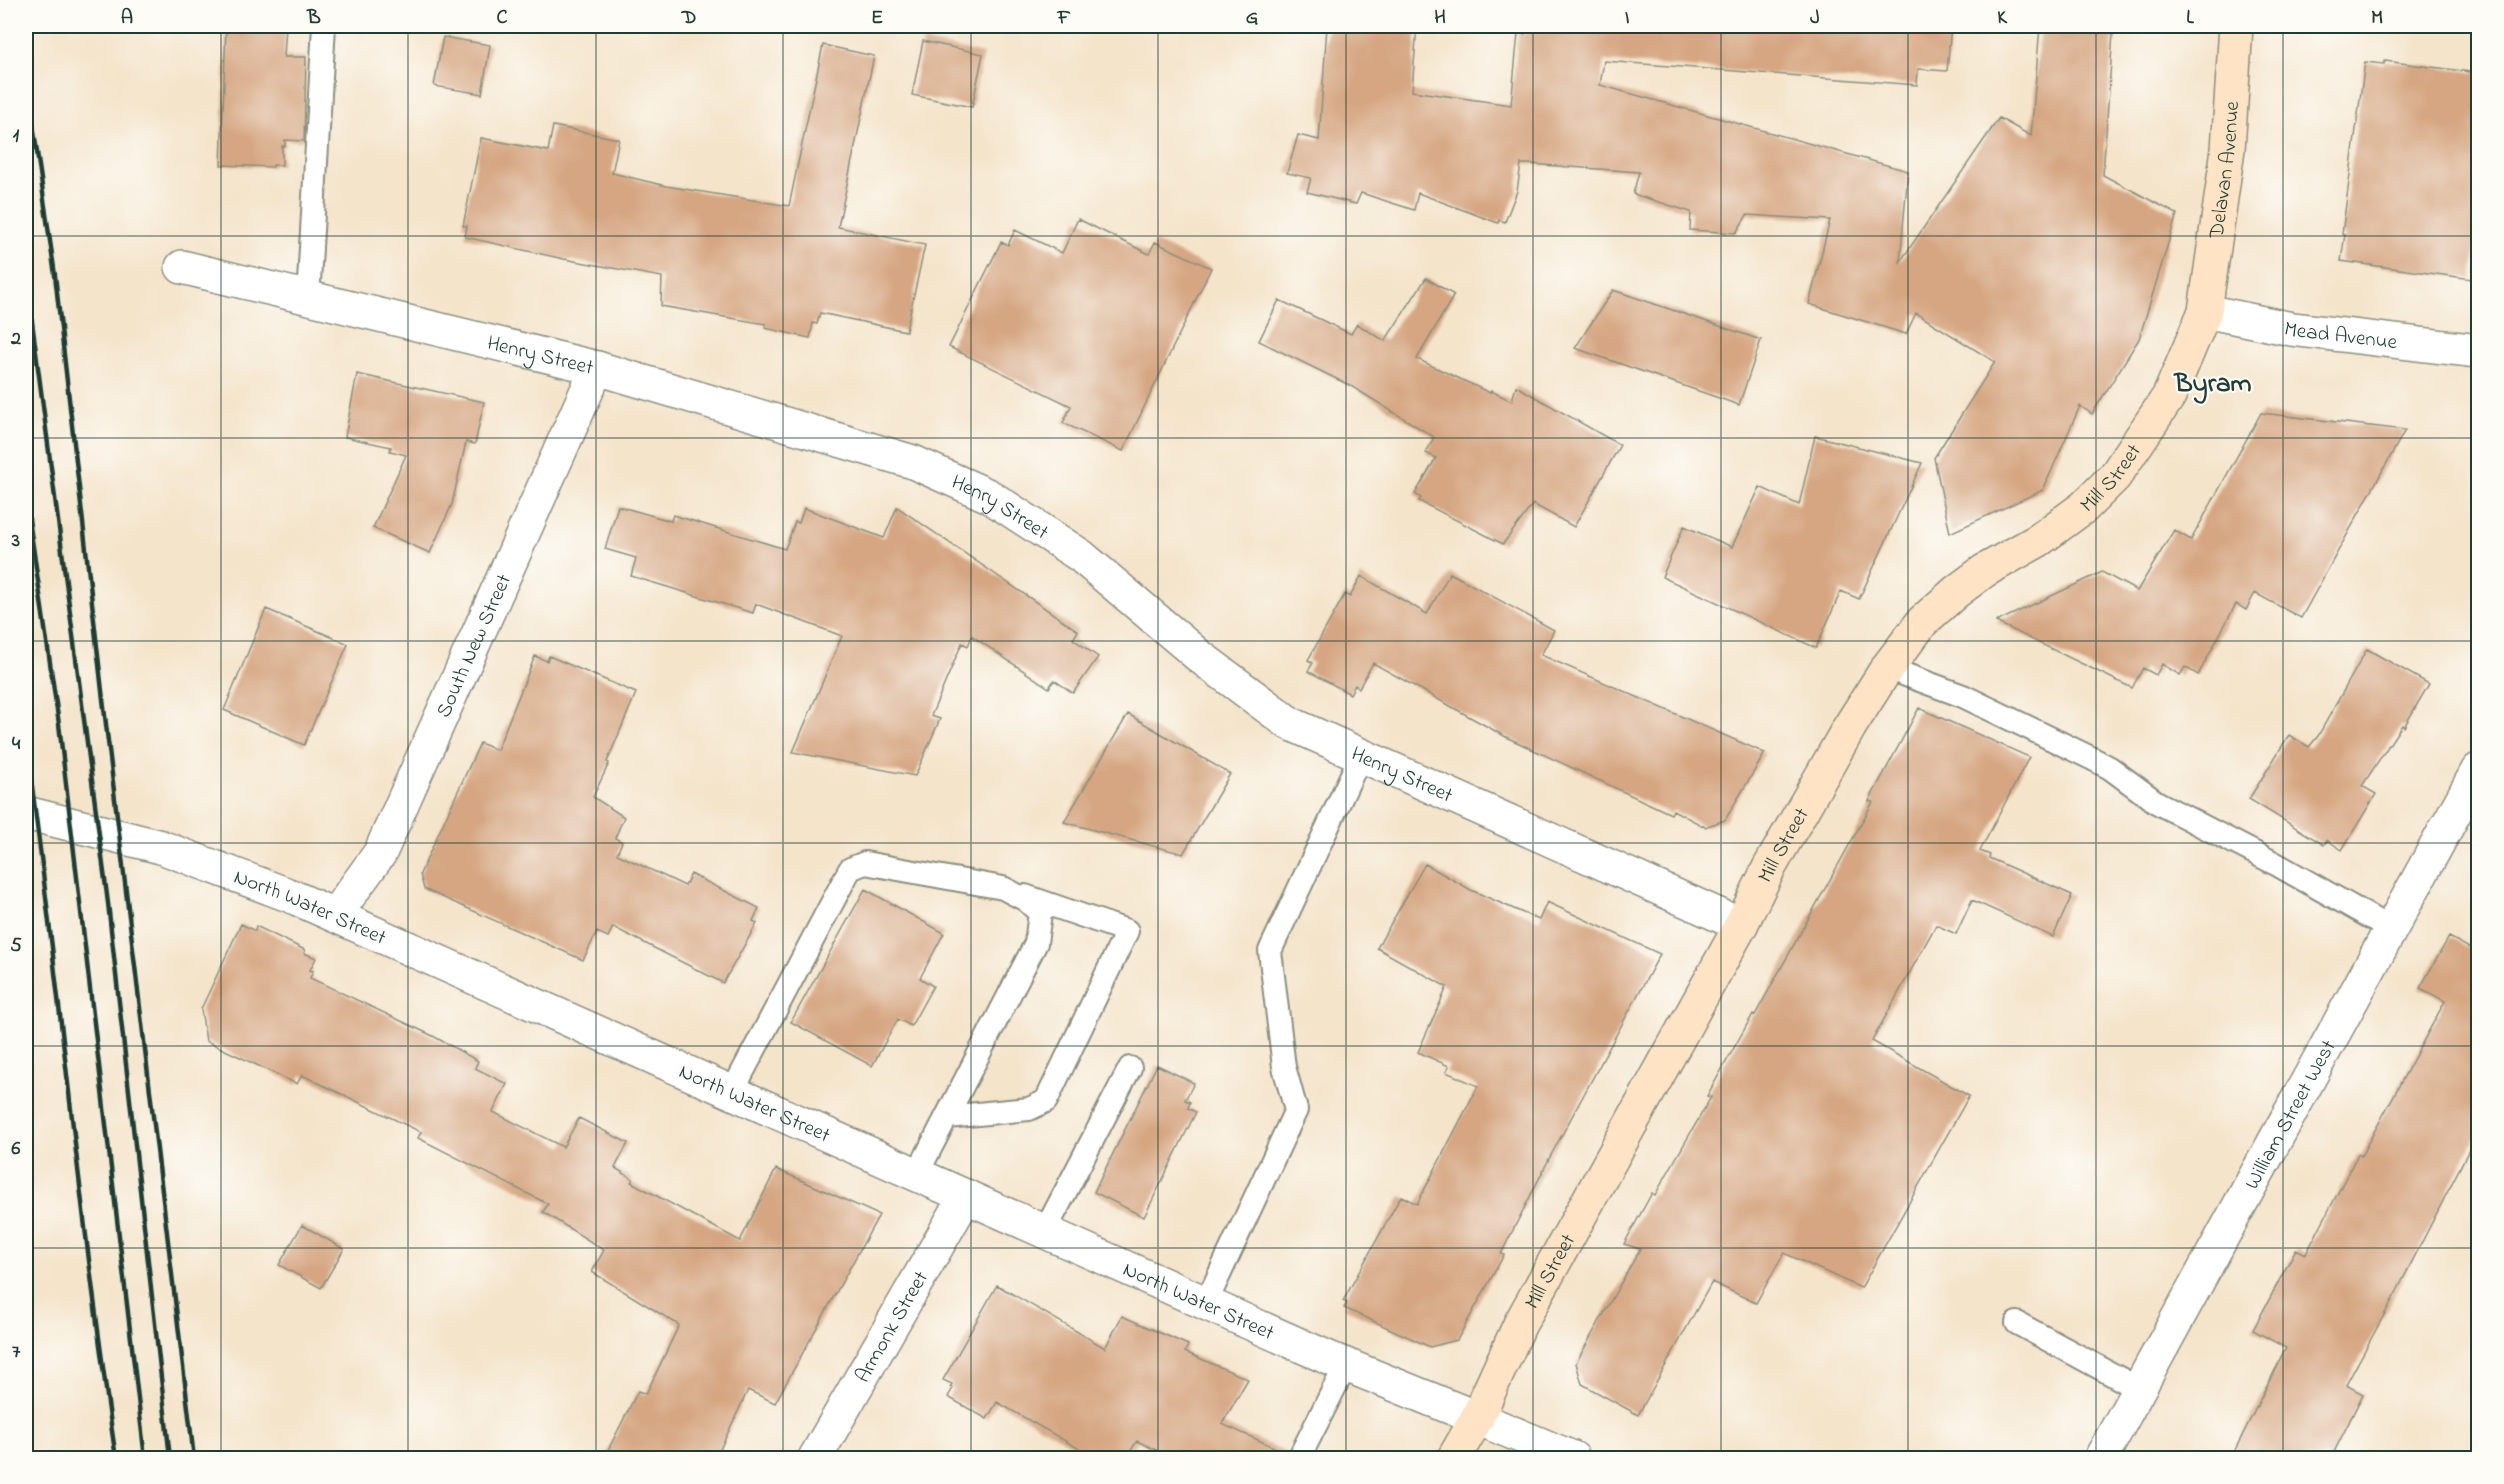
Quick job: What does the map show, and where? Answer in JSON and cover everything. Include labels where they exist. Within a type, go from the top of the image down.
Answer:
[{"type":"main road","name":"Delavan Avenue","points":[[2205,311],[2228,149],[2236,26]]},
{"type":"main road","name":"Mill Street","points":[[1454,1458],[1477,1418],[1520,1324],[1741,925],[1798,817],[1850,726],[1887,668],[1923,621],[1957,591],[1984,571],[2048,534],[2085,507],[2115,476],[2169,396],[2205,311]]},
{"type":"street","name":"Henry Street","points":[[182,267],[597,368],[913,462],[989,496],[1081,556],[1199,656],[1288,723],[1741,925]]},
{"type":"street","name":"Mead Avenue","points":[[2205,311],[2292,329],[2478,351]]},
{"type":"street","name":"South New Street","points":[[335,915],[380,853],[597,368]]},
{"type":"street","name":"William Street West","points":[[2101,1458],[2478,770]]},
{"type":"street","name":"North Water Street","points":[[26,813],[161,847],[291,896],[1346,1365],[1573,1458]]},
{"type":"street","name":"Armonk Street","points":[[815,1458],[966,1196]]},
{"type":"lane","points":[[308,299],[324,26]]},
{"type":"lane","points":[[1887,668],[1963,696],[2091,758],[2110,768],[2156,802],[2276,864],[2391,930]]},
{"type":"lane","points":[[1206,1303],[1296,1110],[1284,1067],[1270,951],[1361,755]]},
{"type":"lane","points":[[732,1092],[850,869],[865,862],[1003,888],[1127,931],[1046,1101],[1029,1109],[947,1117]]},
{"type":"lane","points":[[917,1174],[1036,943],[1040,913],[1026,900],[1003,888]]},
{"type":"lane","points":[[1045,1231],[1130,1068]]},
{"type":"lane","points":[[2017,1323],[2139,1389]]},
{"type":"lane","points":[[1299,1458],[1346,1365]]},
{"type":"building","points":[[226,26],[286,26],[284,57],[306,57],[304,141],[285,140],[285,146],[282,146],[282,165],[273,165],[273,167],[221,165]]},
{"type":"building","points":[[1327,26],[1417,26],[1412,91],[1511,105],[1518,33],[1525,34],[1525,26],[1951,26],[1947,71],[1918,69],[1917,85],[1604,61],[1600,85],[1908,171],[1900,262],[1999,118],[2031,136],[2040,26],[2113,33],[2103,175],[2177,214],[2139,339],[2092,414],[2080,406],[2043,490],[1950,533],[1934,458],[1995,362],[1916,313],[1906,334],[1809,304],[1830,220],[1747,215],[1736,233],[1690,230],[1691,212],[1633,194],[1639,172],[1529,164],[1521,164],[1517,191],[1505,222],[1499,220],[1498,223],[1418,193],[1414,210],[1361,193],[1356,204],[1307,192],[1311,178],[1287,173],[1298,135],[1319,140]]},
{"type":"building","points":[[443,37],[490,45],[482,94],[434,86]]},
{"type":"building","points":[[923,41],[983,54],[972,107],[912,95]]},
{"type":"building","points":[[823,45],[874,56],[838,227],[925,245],[906,331],[820,313],[817,324],[813,323],[810,338],[765,328],[766,324],[661,306],[662,277],[564,259],[465,237],[467,226],[463,226],[481,138],[548,151],[553,126],[619,139],[612,173],[666,186],[789,206]]},
{"type":"building","points":[[2385,61],[2478,73],[2478,225],[2472,279],[2341,261],[2345,234],[2342,234],[2365,62],[2384,64]]},
{"type":"building","points":[[1078,219],[1149,254],[1155,242],[1211,268],[1123,451],[1063,423],[1071,406],[949,347],[1001,242],[1008,245],[1015,230],[1062,253]]},
{"type":"building","points":[[1426,278],[1454,295],[1417,359],[1512,401],[1516,386],[1620,445],[1574,527],[1533,504],[1503,544],[1419,501],[1421,498],[1415,494],[1436,458],[1426,453],[1434,437],[1351,386],[1259,341],[1279,300],[1351,334],[1357,324],[1385,341]]},
{"type":"building","points":[[1613,290],[1761,340],[1739,405],[1575,348]]},
{"type":"building","points":[[357,374],[484,402],[475,444],[466,442],[452,504],[430,553],[373,528],[406,455],[390,451],[391,447],[345,437]]},
{"type":"building","points":[[2261,413],[2405,430],[2301,618],[2255,593],[2246,610],[2236,604],[2198,675],[2185,667],[2180,675],[2162,664],[2156,675],[2143,668],[2132,688],[1996,622],[2102,572],[2137,591],[2174,530],[2191,540]]},
{"type":"building","points":[[1815,436],[1922,463],[1859,599],[1841,591],[1816,648],[1662,577],[1684,526],[1732,547],[1760,487],[1799,505]]},
{"type":"building","points":[[618,506],[671,521],[673,515],[785,549],[795,522],[799,523],[804,508],[884,538],[897,507],[1078,631],[1073,639],[1098,657],[1073,693],[1054,680],[1049,688],[972,636],[968,646],[962,643],[931,716],[940,719],[915,776],[793,752],[842,636],[756,604],[753,613],[631,576],[636,558],[605,549]]},
{"type":"building","points":[[1450,573],[1554,630],[1541,655],[1765,753],[1725,820],[1705,827],[1673,810],[1671,814],[1506,737],[1373,663],[1359,688],[1355,685],[1350,694],[1308,671],[1313,663],[1308,660],[1345,594],[1350,597],[1361,576],[1427,614]]},
{"type":"building","points":[[266,609],[348,644],[304,745],[224,710]]},
{"type":"building","points":[[2367,649],[2429,684],[2404,727],[2402,725],[2362,786],[2376,794],[2342,850],[2327,840],[2324,845],[2249,799],[2289,735],[2309,747],[2318,736]]},
{"type":"building","points":[[535,656],[547,661],[549,656],[636,693],[593,797],[624,817],[615,838],[622,842],[617,854],[685,886],[691,874],[759,908],[753,921],[757,923],[723,983],[613,927],[608,937],[597,932],[583,960],[424,889],[420,874],[480,743],[497,750]]},
{"type":"building","points":[[1919,708],[2029,757],[1980,851],[1990,855],[1989,858],[2072,895],[2053,937],[1972,900],[1956,934],[1936,925],[1872,1041],[1969,1096],[1861,1288],[1784,1253],[1756,1303],[1712,1282],[1638,1415],[1582,1384],[1576,1363],[1640,1249],[1624,1244],[1652,1193],[1655,1195],[1711,1097],[1707,1096],[1753,1014],[1755,1015],[1873,802],[1869,801]]},
{"type":"building","points":[[1128,714],[1230,774],[1183,854],[1064,822]]},
{"type":"building","points":[[1425,864],[1471,890],[1539,920],[1547,902],[1660,954],[1550,1157],[1501,1254],[1504,1255],[1457,1340],[1430,1347],[1344,1308],[1347,1303],[1343,1301],[1401,1196],[1417,1204],[1478,1086],[1446,1072],[1449,1066],[1418,1052],[1447,987],[1377,948]]},
{"type":"building","points":[[865,889],[944,933],[920,978],[933,986],[911,1026],[898,1019],[872,1066],[791,1022]]},
{"type":"building","points":[[241,924],[255,931],[256,926],[305,950],[304,953],[316,958],[310,970],[313,971],[310,978],[433,1036],[478,1061],[475,1068],[507,1084],[493,1112],[563,1147],[579,1118],[628,1143],[615,1168],[633,1179],[631,1182],[740,1241],[776,1169],[879,1215],[775,1403],[748,1390],[716,1458],[604,1458],[638,1391],[646,1394],[679,1325],[592,1272],[604,1250],[543,1212],[548,1204],[418,1138],[421,1132],[302,1075],[297,1084],[206,1041],[201,1009]]},
{"type":"building","points":[[2449,937],[2473,950],[2478,940],[2478,1132],[2346,1385],[2363,1394],[2331,1458],[2231,1458],[2286,1348],[2253,1330],[2296,1249],[2306,1254],[2358,1154],[2361,1156],[2445,1001],[2420,988]]},
{"type":"building","points":[[1157,1065],[1194,1083],[1185,1100],[1190,1102],[1188,1108],[1196,1112],[1144,1217],[1094,1192]]},
{"type":"building","points":[[302,1225],[344,1249],[321,1288],[279,1265]]},
{"type":"building","points":[[997,1285],[1105,1348],[1122,1316],[1188,1345],[1185,1352],[1248,1379],[1222,1424],[1287,1453],[1286,1458],[1173,1458],[1137,1441],[1126,1458],[1095,1458],[997,1402],[987,1419],[948,1397],[953,1388],[950,1387],[952,1384],[943,1380]]},
{"type":"railway","points":[[26,77],[55,275],[102,691],[194,1458]]},
{"type":"railway","points":[[26,276],[108,903],[170,1458]]},
{"type":"railway","points":[[26,499],[59,724],[145,1458]]},
{"type":"railway","points":[[26,742],[91,1279],[116,1458]]},
{"type":"district","name":"Byram","points":[[2213,382]]}]
